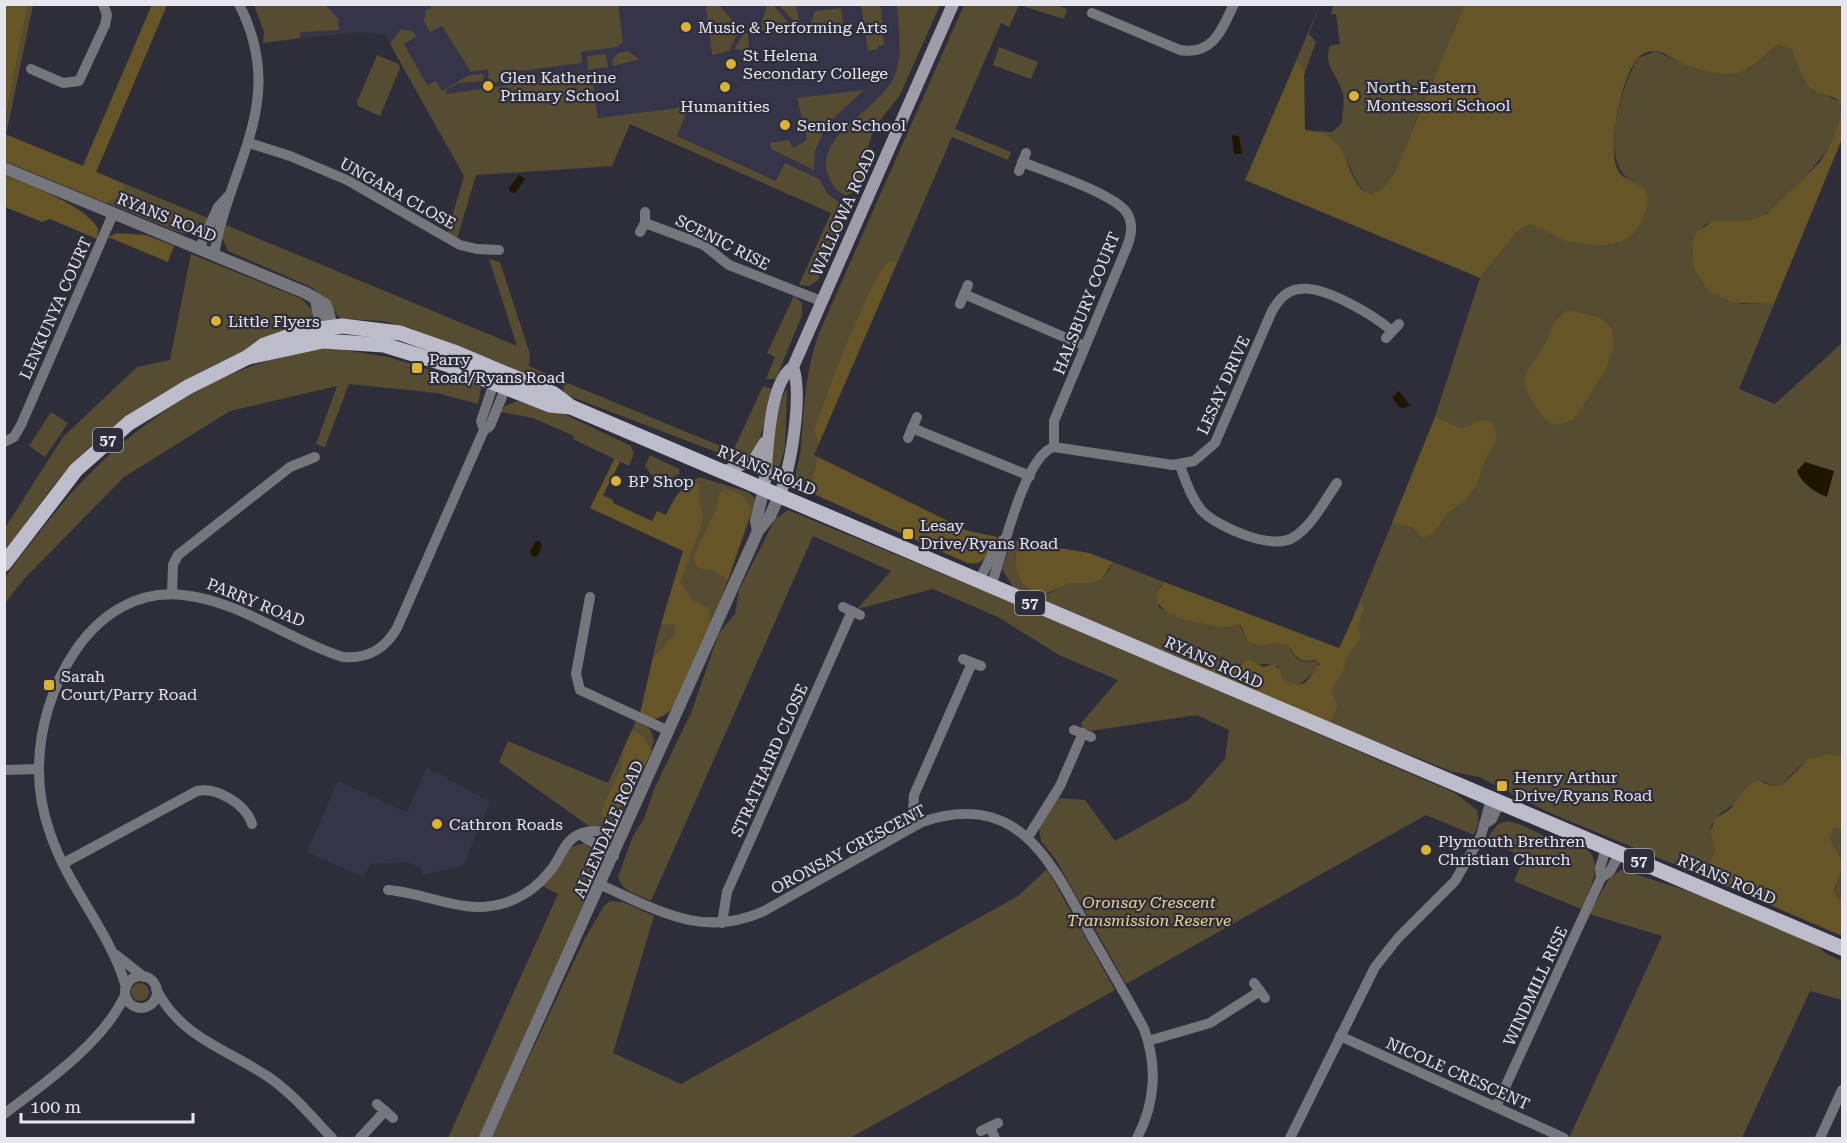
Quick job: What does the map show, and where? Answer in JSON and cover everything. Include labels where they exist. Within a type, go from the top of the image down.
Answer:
[{"type":"main road","name":"WALLOWA ROAD","points":[[764,488],[767,438],[781,384],[786,373],[793,367],[953,4]]},
{"type":"main road","name":"RYANS ROAD","points":[[328,334],[370,328],[400,333],[503,379],[555,394],[571,407],[780,494],[1842,948]]},
{"type":"main road","name":"57","points":[[4,564],[60,489],[110,438],[167,398],[248,357],[264,345],[328,334]]},
{"type":"main road","name":"WALLOWA ROAD","points":[[780,494],[789,468],[794,438],[796,377],[793,367]]},
{"type":"main road","points":[[725,471],[754,460],[767,438]]},
{"type":"street","points":[[32,69],[63,83],[79,81],[105,24],[107,15],[103,4]]},
{"type":"street","points":[[214,255],[228,196],[249,142],[257,107],[258,70],[251,33],[239,4]]},
{"type":"street","points":[[1092,13],[1180,50],[1196,51],[1208,47],[1216,39],[1234,4]]},
{"type":"street","name":"UNGARA CLOSE","points":[[249,142],[341,177],[381,197],[451,241],[477,249],[499,250]]},
{"type":"street","name":"HALSBURY COURT","points":[[1023,162],[1110,198],[1124,209],[1131,222],[1126,249],[1054,421],[1054,447]]},
{"type":"street","name":"RYANS ROAD","points":[[4,168],[294,287],[316,299],[328,334]]},
{"type":"street","points":[[199,249],[216,211],[228,196]]},
{"type":"street","name":"LENKUNYA COURT","points":[[4,442],[14,437],[21,425],[112,214]]},
{"type":"street","name":"SCENIC RISE","points":[[643,222],[704,245],[729,265],[821,300]]},
{"type":"street","name":"LESAY DRIVE","points":[[1180,466],[1200,457],[1221,434],[1272,311],[1286,294],[1300,289],[1318,291],[1367,311],[1392,331]]},
{"type":"street","points":[[964,294],[1086,346]]},
{"type":"street","name":"PARRY ROAD","points":[[125,991],[115,954],[64,863],[51,836],[44,812],[39,769],[43,735],[50,706],[64,670],[83,639],[102,620],[124,606],[172,594],[198,597],[225,606],[343,657],[372,653],[387,643],[397,628],[483,430],[481,421],[503,379]]},
{"type":"street","points":[[912,428],[1030,476]]},
{"type":"street","points":[[985,583],[1000,560],[1003,540],[1040,456],[1054,447],[1180,466],[1192,497],[1209,517],[1272,543],[1286,541],[1299,534],[1337,483]]},
{"type":"street","points":[[172,594],[173,565],[178,555],[290,467],[315,458]]},
{"type":"street","name":"ALLENDALE ROAD","points":[[758,531],[757,514],[764,488]]},
{"type":"street","name":"ALLENDALE ROAD","points":[[485,1138],[601,885],[758,531],[770,516],[780,494]]},
{"type":"street","points":[[590,597],[576,674],[580,690],[669,731]]},
{"type":"street","name":"STRATHAIRD CLOSE","points":[[722,923],[727,892],[851,611]]},
{"type":"street","points":[[912,827],[914,795],[972,663]]},
{"type":"street","points":[[1028,837],[1060,786],[1083,733]]},
{"type":"street","points":[[4,770],[39,769]]},
{"type":"street","points":[[64,863],[191,794],[203,784],[238,805],[248,814],[252,824]]},
{"type":"street","points":[[1290,1138],[1375,967],[1398,938],[1455,881],[1473,853],[1486,824],[1492,819],[1496,800]]},
{"type":"street","name":"ORONSAY CRESCENT","points":[[601,885],[680,919],[722,923],[764,910],[912,827],[945,815],[967,814],[1004,823],[1028,837],[1051,863],[1148,1041],[1153,1089],[1146,1118],[1137,1138]]},
{"type":"street","points":[[388,890],[411,892],[464,908],[506,902],[540,882],[555,865],[568,843],[585,831],[595,830],[622,836]]},
{"type":"street","points":[[581,835],[614,856]]},
{"type":"street","name":"WINDMILL RISE","points":[[1496,1107],[1601,878],[1610,871],[1613,850]]},
{"type":"street","name":"PARRY ROAD","points":[[115,954],[144,976]]},
{"type":"street","points":[[4,1114],[84,1048],[114,1017],[131,980],[144,976],[152,981],[172,1016],[198,1036],[285,1089],[332,1138]]},
{"type":"street","points":[[114,1017],[152,1003],[156,989]]},
{"type":"street","points":[[125,991],[129,1003],[172,1016]]},
{"type":"street","points":[[1148,1041],[1210,1023],[1260,991]]},
{"type":"street","name":"NICOLE CRESCENT","points":[[1340,1036],[1564,1138]]},
{"type":"street","points":[[1820,1138],[1842,1090]]},
{"type":"street","points":[[360,1138],[385,1111]]},
{"type":"street","points":[[990,1127],[995,1138]]},
{"type":"shaded area","points":[[4,5],[28,5],[5,121]]},
{"type":"shaded area","points":[[152,5],[167,5],[96,172],[124,184],[122,194],[106,203],[5,161],[5,134],[83,166]]},
{"type":"shaded area","name":"St Helena Secondary College","points":[[258,5],[928,5],[838,216],[630,124],[612,166],[464,176],[385,35],[360,32],[270,42]]},
{"type":"shaded area","points":[[1464,5],[1842,5],[1842,105],[1836,99],[1809,86],[1801,74],[1792,50],[1778,45],[1748,69],[1730,74],[1700,70],[1657,51],[1643,54],[1632,67],[1621,96],[1614,148],[1615,162],[1619,172],[1642,187],[1647,194],[1648,200],[1644,216],[1638,227],[1623,241],[1594,245],[1566,241],[1529,225],[1517,232],[1480,278],[1245,180],[1296,61],[1304,70],[1305,130],[1330,137],[1337,144],[1362,190],[1370,194],[1382,189],[1395,172]]},
{"type":"shaded area","points":[[1842,113],[1842,139],[1774,304],[1734,303],[1709,291],[1694,269],[1692,241],[1697,232],[1713,221],[1748,221],[1767,214],[1820,162],[1833,139]]},
{"type":"shaded area","points":[[1232,135],[1239,136],[1242,154],[1234,154]]},
{"type":"shaded area","points":[[4,175],[56,197],[82,212],[98,229],[97,239],[50,219],[42,222],[5,207]]},
{"type":"shaded area","points":[[519,175],[525,179],[515,193],[510,192],[509,188]]},
{"type":"shaded area","points":[[116,233],[146,235],[174,246],[168,262],[108,237]]},
{"type":"shaded area","points":[[890,261],[897,262],[819,443],[814,430],[837,367],[872,288]]},
{"type":"shaded area","points":[[1569,310],[1598,317],[1607,323],[1612,330],[1613,349],[1605,371],[1574,419],[1558,425],[1549,422],[1541,415],[1528,395],[1525,381],[1529,369],[1555,322]]},
{"type":"shaded area","points":[[1399,391],[1410,405],[1405,408],[1399,407],[1392,397]]},
{"type":"shaded area","points":[[1435,417],[1462,429],[1480,420],[1493,422],[1497,440],[1485,459],[1477,484],[1471,493],[1463,503],[1448,512],[1434,533],[1423,538],[1412,527],[1392,523]]},
{"type":"shaded area","points":[[818,457],[968,531],[997,537],[985,558],[978,563],[967,563],[816,495],[812,481]]},
{"type":"shaded area","points":[[615,458],[620,462],[603,495],[613,500],[613,503],[652,521],[657,511],[666,515],[676,496],[687,484],[692,481],[700,485],[698,495],[703,520],[680,583],[693,600],[708,608],[710,622],[671,709],[657,718],[640,714],[653,658],[676,633],[675,625],[661,624],[683,551],[590,508]]},
{"type":"shaded area","points":[[1805,462],[1834,471],[1827,497],[1809,487],[1802,480],[1797,471]]},
{"type":"shaded area","points":[[725,489],[742,496],[748,502],[751,510],[728,580],[715,571],[699,568],[695,564],[694,556],[717,507],[719,494]]},
{"type":"shaded area","points":[[536,541],[540,541],[542,546],[537,556],[533,557],[530,552]]},
{"type":"shaded area","points":[[1019,541],[1089,553],[1113,562],[1102,579],[1091,583],[1069,583],[1041,596],[1026,587],[1018,574],[1016,558]]},
{"type":"shaded area","points":[[1164,582],[1339,648],[1361,602],[1364,607],[1358,627],[1361,637],[1347,657],[1344,669],[1331,691],[1338,706],[1329,723],[1182,659],[1192,657],[1230,672],[1249,659],[1263,667],[1274,664],[1280,670],[1283,679],[1299,685],[1306,682],[1320,664],[1316,660],[1307,661],[1298,658],[1290,648],[1281,643],[1261,645],[1253,643],[1247,640],[1240,625],[1223,628],[1183,620],[1165,611],[1157,602],[1156,595]]},
{"type":"shaded area","points":[[632,730],[642,736],[652,750],[617,812],[605,817],[602,809],[622,766],[623,750]]},
{"type":"shaded area","points":[[1828,754],[1842,757],[1842,828],[1834,828],[1830,838],[1842,864],[1834,893],[1842,902],[1842,936],[1705,877],[1715,849],[1711,832],[1715,819],[1730,809],[1748,786],[1758,780],[1772,786],[1782,785],[1809,759]]},
{"type":"shaded area","points":[[427,767],[490,802],[463,866],[423,875],[422,869],[409,862],[370,864],[363,877],[307,852],[338,781],[407,812]]},
{"type":"green space","points":[[1053,4],[1067,9],[1064,19],[1019,5],[1009,27],[1001,23],[955,129],[1011,152],[1008,160],[952,137],[814,455],[968,531],[997,537],[982,561],[972,564],[797,485],[796,476],[806,390],[819,333],[964,5]]},
{"type":"green space","points":[[28,5],[33,5],[6,135],[83,166],[152,5],[167,5],[96,172],[208,218],[199,230],[188,234],[178,232],[5,161],[5,121]]},
{"type":"green space","points":[[254,5],[325,5],[338,18],[339,30],[300,32],[300,38],[263,43],[264,32]]},
{"type":"green space","points":[[431,5],[618,5],[623,42],[617,47],[581,52],[582,63],[504,73],[505,81],[489,83],[488,69],[471,72],[442,26],[430,32],[424,21],[426,9],[430,9]]},
{"type":"green space","points":[[719,5],[740,29],[729,51],[712,55],[706,7]]},
{"type":"green space","points":[[767,5],[773,5],[789,23],[775,25],[775,29],[759,31]]},
{"type":"green space","points":[[779,5],[796,5],[799,21],[797,25]]},
{"type":"green space","points":[[861,5],[879,5],[881,8],[884,45],[878,46],[878,49],[868,51]]},
{"type":"green space","points":[[897,5],[940,5],[900,95],[874,128],[863,162],[867,164],[860,184],[854,192],[845,195],[836,189],[831,181],[826,161],[830,148],[839,135],[875,101],[894,77],[900,51]]},
{"type":"green space","points":[[1320,5],[1309,34],[1316,42],[1304,75],[1304,71],[1296,61]]},
{"type":"green space","points":[[1333,5],[1464,5],[1395,172],[1382,189],[1370,194],[1358,184],[1336,145],[1315,131],[1332,132],[1342,123],[1344,105],[1342,89],[1328,60],[1330,46],[1340,44],[1336,14],[1331,14]]},
{"type":"green space","points":[[841,8],[843,25],[808,30],[815,11]]},
{"type":"green space","points":[[401,29],[412,31],[417,36],[404,44],[427,85],[436,81],[442,91],[469,75],[483,74],[484,81],[458,83],[446,90],[447,94],[591,72],[598,118],[685,107],[686,114],[677,136],[776,181],[785,163],[819,179],[827,193],[844,207],[846,214],[818,280],[809,286],[799,285],[831,213],[630,124],[612,166],[476,175],[457,239],[447,234],[464,176],[390,44]]},
{"type":"green space","points":[[744,33],[748,34],[749,53],[742,54],[741,50],[734,49]]},
{"type":"green space","points":[[1778,45],[1792,50],[1829,97],[1841,102],[1838,128],[1815,165],[1766,215],[1751,221],[1717,222],[1703,226],[1740,304],[1774,304],[1739,389],[1775,404],[1842,343],[1842,757],[1823,756],[1808,761],[1782,785],[1772,786],[1763,781],[1748,786],[1737,802],[1721,813],[1711,826],[1715,849],[1705,877],[1550,813],[1479,777],[1453,772],[1312,716],[1431,429],[1480,278],[1517,232],[1529,225],[1543,228],[1556,236],[1617,244],[1630,180],[1621,170],[1616,157],[1614,140],[1616,122],[1625,85],[1638,58],[1656,51],[1679,62],[1747,70]]},
{"type":"green space","points":[[999,47],[1038,62],[1031,79],[993,65]]},
{"type":"green space","points":[[627,51],[640,59],[613,66],[612,60],[618,53]]},
{"type":"green space","points":[[606,54],[608,67],[588,70],[587,56]]},
{"type":"green space","points":[[377,55],[399,64],[400,68],[380,116],[358,106],[357,102]]},
{"type":"green space","points":[[864,90],[827,124],[815,151],[814,170],[771,149],[770,143],[789,140],[793,148],[807,140],[797,98]]},
{"type":"green space","points":[[226,225],[517,346],[489,259],[500,262],[530,354],[529,366],[556,378],[553,384],[547,387],[410,328],[382,321],[341,319],[313,288],[228,251],[222,237]]},
{"type":"green space","points":[[191,254],[302,299],[313,311],[310,323],[248,349],[188,379],[159,395],[104,434],[58,480],[5,554],[5,528],[63,437],[137,367],[170,360]]},
{"type":"green space","points":[[794,296],[802,303],[802,315],[776,379],[766,379],[775,357],[767,353]]},
{"type":"green space","points":[[331,348],[388,357],[470,382],[474,379],[481,388],[478,404],[437,393],[349,384],[325,447],[316,444],[337,386],[230,411],[124,477],[25,578],[5,603],[5,580],[16,562],[69,496],[99,464],[132,435],[168,409],[206,386],[246,368],[288,355]]},
{"type":"green space","points":[[565,382],[733,451],[763,386],[773,389],[759,442],[753,453],[740,461],[564,394]]},
{"type":"green space","points":[[787,389],[785,448],[776,477],[771,460],[773,433],[779,406]]},
{"type":"green space","points":[[517,401],[560,412],[631,446],[634,454],[629,466],[573,439],[574,436],[533,418],[501,412],[505,406]]},
{"type":"green space","points":[[51,412],[68,423],[45,457],[29,446]]},
{"type":"green space","points":[[650,455],[679,469],[680,473],[667,481],[651,475],[645,466]]},
{"type":"green space","points":[[699,477],[748,492],[754,497],[755,504],[722,596],[675,702],[668,713],[655,719],[640,714],[657,639],[697,507],[686,485]]},
{"type":"green space","name":"Oronsay Crescent Transmission Reserve","points":[[788,510],[1078,630],[1455,793],[1477,810],[1479,822],[1474,835],[1426,815],[1126,984],[1056,860],[1041,841],[1039,828],[1057,798],[1085,800],[1115,841],[1188,800],[1225,759],[1229,730],[1197,715],[1090,731],[1082,728],[1081,723],[1118,680],[1059,655],[998,617],[933,589],[857,609],[891,571],[813,536],[651,901],[636,895],[623,886],[618,877],[633,836],[644,819],[655,787],[691,713],[719,633],[735,614],[739,590],[775,519]]},
{"type":"green space","points":[[1012,540],[1019,541],[1016,554],[1017,566],[1028,589],[1048,594],[1067,584],[1096,581],[1104,576],[1113,562],[1164,582],[1160,587],[1159,607],[1183,620],[1223,628],[1240,625],[1246,639],[1258,643],[1283,643],[1299,660],[1318,661],[1319,668],[1299,685],[1283,679],[1278,666],[1274,665],[1240,664],[1230,672],[1192,657],[1182,659],[1013,587],[1002,569]]},
{"type":"green space","points":[[636,721],[650,729],[654,740],[649,757],[625,807],[618,819],[609,825],[589,826],[499,762],[508,741],[608,783]]},
{"type":"green space","points":[[1507,821],[1552,839],[1579,844],[1588,851],[1593,858],[1594,877],[1581,909],[1514,881],[1524,857],[1486,840],[1498,824]]},
{"type":"green space","points":[[1839,826],[1842,828],[1842,902],[1834,893],[1839,876],[1830,838],[1834,828]]},
{"type":"green space","points":[[584,843],[598,855],[595,878],[479,1138],[448,1138],[558,894],[542,886],[571,847]]},
{"type":"green space","points":[[1047,869],[1115,990],[850,1138],[491,1138],[585,938],[604,906],[610,901],[623,902],[654,916],[613,1053],[681,1084],[1018,896]]},
{"type":"green space","points":[[1622,870],[1691,892],[1819,946],[1825,953],[1842,961],[1842,1000],[1810,991],[1742,1138],[1569,1138],[1662,936],[1589,914],[1610,877]]},
{"type":"green space","points":[[140,983],[146,986],[149,992],[146,998],[140,1001],[134,998],[131,992],[134,986]]},
{"type":"place","name":"Music & Performing Arts","points":[[686,27]]},
{"type":"place","name":"St Helena Secondary College","points":[[731,64]]},
{"type":"place","name":"Glen Katherine Primary School","points":[[488,86]]},
{"type":"place","name":"Humanities","points":[[725,87]]},
{"type":"place","name":"North-Eastern Montessori School","points":[[1354,96]]},
{"type":"place","name":"Senior School","points":[[785,125]]},
{"type":"place","name":"Little Flyers","points":[[216,321]]},
{"type":"place","name":"Parry Road/Ryans Road","points":[[417,368]]},
{"type":"place","name":"BP Shop","points":[[616,481]]},
{"type":"place","name":"Lesay Drive/Ryans Road","points":[[908,534]]},
{"type":"place","name":"Sarah Court/Parry Road","points":[[49,685]]},
{"type":"place","name":"Henry Arthur Drive/Ryans Road","points":[[1502,786]]},
{"type":"place","name":"Cathron Roads","points":[[437,824]]},
{"type":"place","name":"Plymouth Brethren Christian Church","points":[[1426,850]]}]
